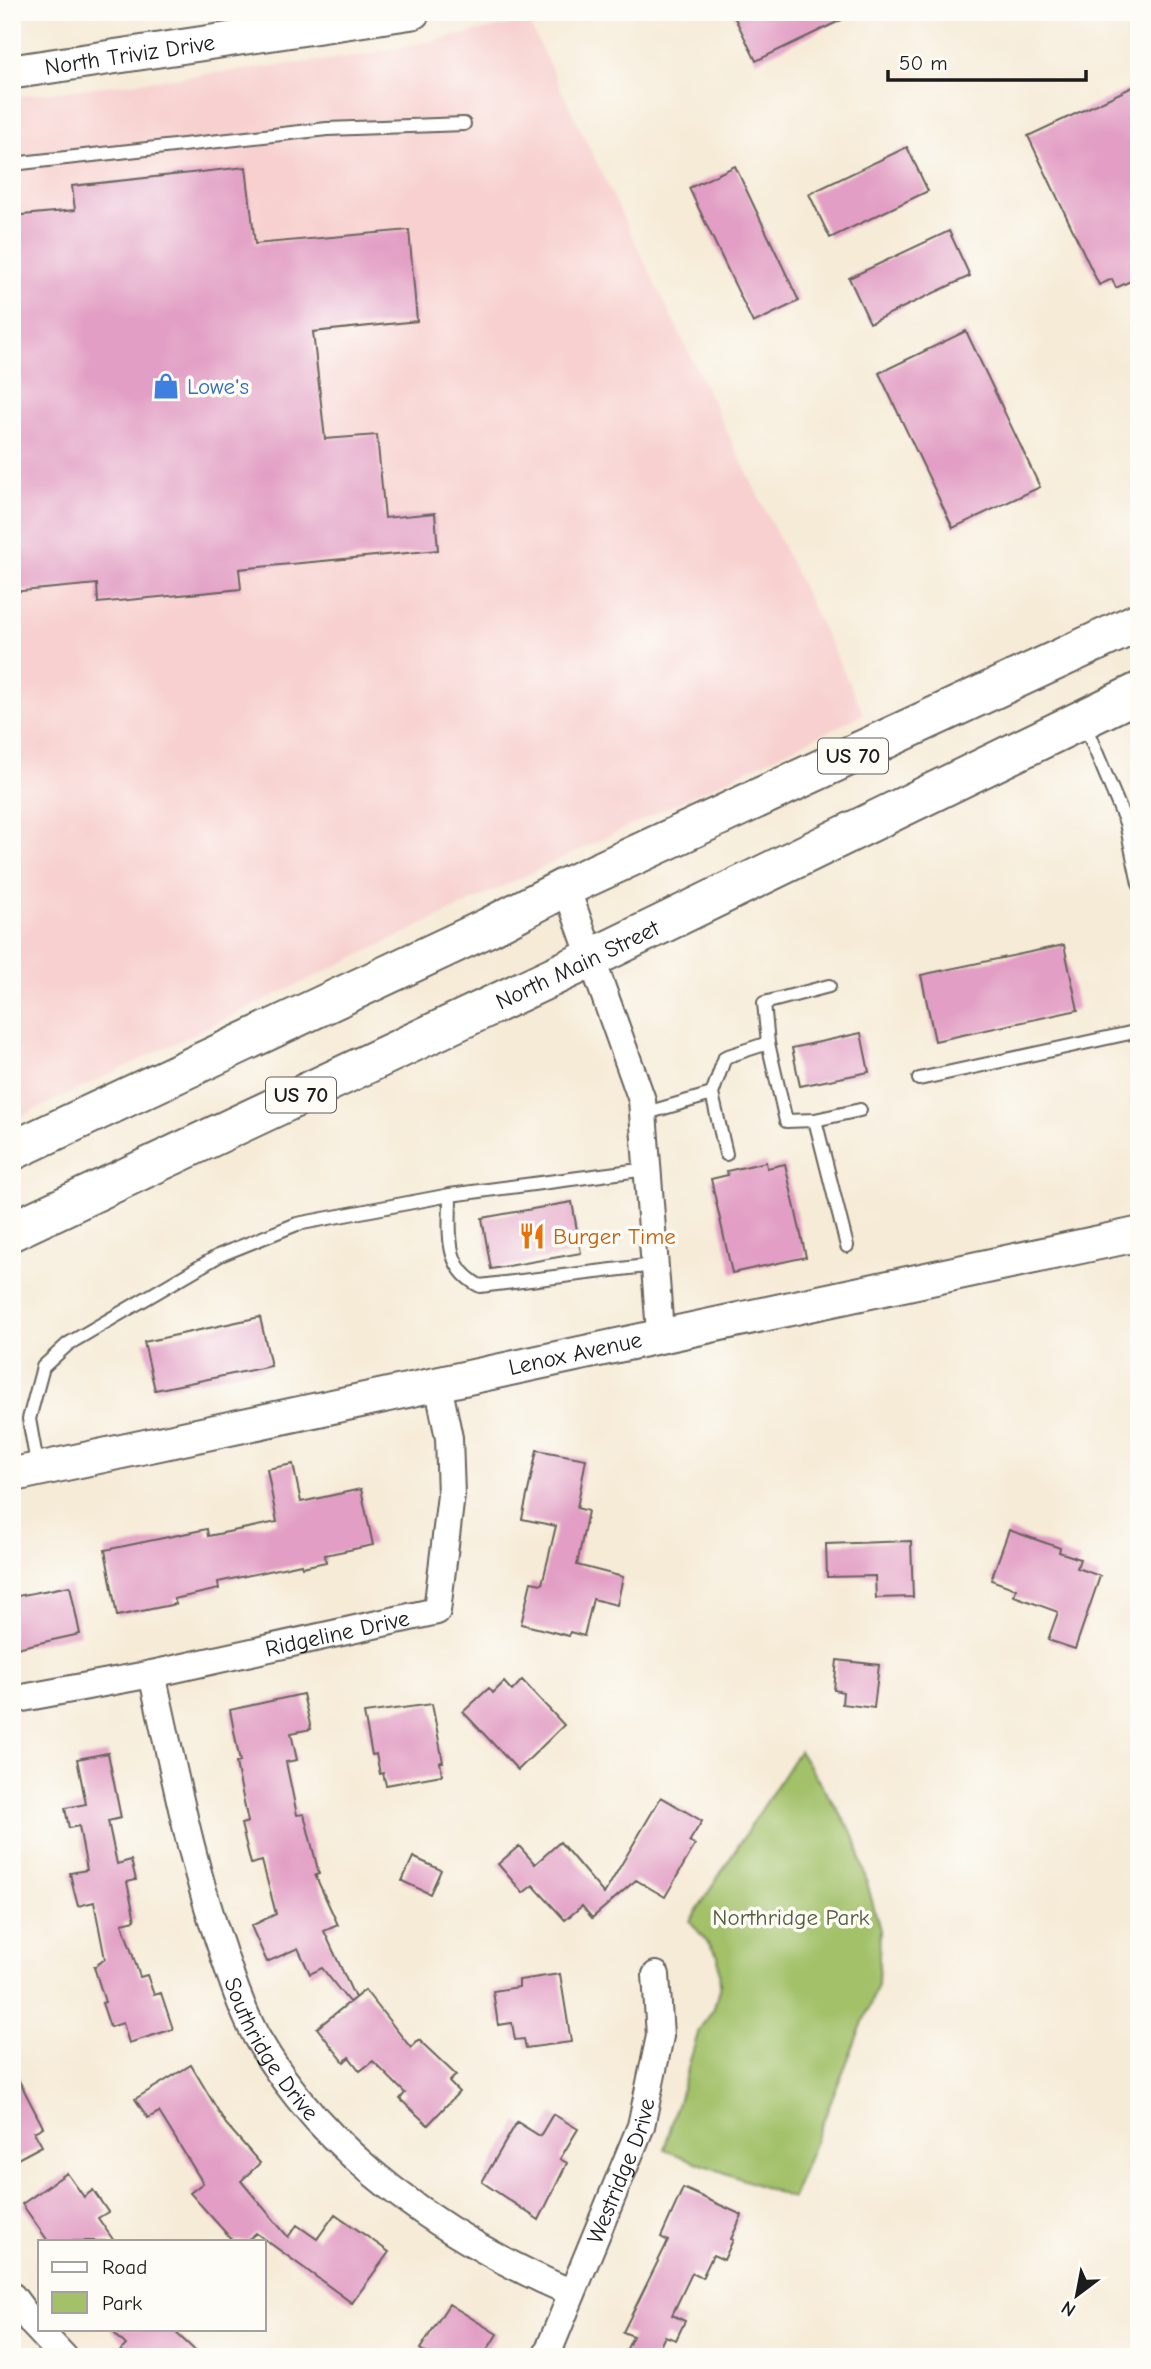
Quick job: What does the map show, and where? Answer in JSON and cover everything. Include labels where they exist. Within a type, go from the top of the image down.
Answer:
[{"type":"main road","name":"US 70","points":[[12,1151],[489,927],[566,887],[1139,622]]},
{"type":"main road","name":"North Main Street","points":[[12,1231],[590,959],[1139,692]]},
{"type":"street","name":"North Triviz Drive","points":[[12,72],[413,12]]},
{"type":"street","points":[[566,887],[642,1100],[660,1332]]},
{"type":"street","name":"Lenox Avenue","points":[[25,1472],[438,1384],[660,1332],[1139,1234]]},
{"type":"street","name":"Ridgeline Drive","points":[[12,1700],[152,1674],[437,1611],[451,1495],[449,1438],[438,1384]]},
{"type":"street","name":"Southridge Drive","points":[[152,1674],[202,1893],[234,1985],[255,2034],[279,2072],[310,2113],[410,2203],[537,2278],[572,2293]]},
{"type":"street","name":"Westridge Drive","points":[[547,2357],[641,2126],[660,2036],[656,1975]]},
{"type":"street","points":[[12,2296],[38,2329]]},
{"type":"street","points":[[39,2330],[64,2357]]},
{"type":"lane","points":[[12,164],[327,129],[464,124]]},
{"type":"lane","points":[[1083,720],[1126,823],[1139,884]]},
{"type":"lane","points":[[830,986],[764,1003],[768,1043],[786,1121],[814,1120],[860,1110]]},
{"type":"lane","points":[[919,1079],[1139,1031]]},
{"type":"lane","points":[[726,1154],[712,1094],[725,1057],[768,1043]]},
{"type":"lane","points":[[642,1115],[712,1094]]},
{"type":"lane","points":[[814,1120],[847,1246]]},
{"type":"lane","points":[[25,1472],[29,1419],[43,1367],[68,1344],[220,1255],[297,1224],[450,1195],[647,1169]]},
{"type":"lane","points":[[450,1195],[454,1264],[470,1281],[480,1286],[654,1265]]},
{"type":"shaded area","points":[[528,21],[864,714],[12,1121],[12,97],[359,56]]},
{"type":"green space","name":"Northridge Park","points":[[799,1751],[854,1835],[880,1930],[878,1985],[792,2198],[664,2150],[699,2030],[714,2008],[720,1985],[718,1956],[690,1921]]},
{"type":"building","points":[[732,12],[858,12],[756,61]]},
{"type":"building","points":[[1139,84],[1139,277],[1116,288],[1112,279],[1099,285],[1028,136]]},
{"type":"building","points":[[907,147],[928,191],[830,238],[809,194]]},
{"type":"building","points":[[735,166],[799,301],[753,323],[689,188]]},
{"type":"building","name":"Lowe's","points":[[246,167],[255,244],[409,230],[417,321],[313,332],[325,439],[377,435],[385,518],[435,513],[438,550],[239,569],[241,589],[98,603],[97,584],[12,592],[12,216],[75,210],[72,186]]},
{"type":"building","points":[[949,231],[970,276],[870,323],[849,278]]},
{"type":"building","points":[[966,331],[1040,487],[953,528],[879,373]]},
{"type":"building","points":[[1064,945],[1078,1010],[935,1041],[921,975]]},
{"type":"building","points":[[861,1033],[869,1072],[800,1086],[792,1048]]},
{"type":"building","points":[[766,1162],[767,1168],[785,1164],[806,1257],[732,1273],[711,1179],[728,1175],[727,1171]]},
{"type":"building","name":"Burger Time","points":[[572,1202],[581,1253],[491,1269],[482,1218]]},
{"type":"building","points":[[260,1317],[271,1366],[155,1390],[144,1342]]},
{"type":"building","points":[[537,1450],[586,1459],[577,1508],[588,1511],[577,1565],[623,1577],[617,1605],[593,1599],[584,1636],[570,1632],[569,1636],[521,1624],[531,1582],[542,1584],[556,1526],[522,1519]]},
{"type":"building","points":[[293,1464],[301,1502],[361,1489],[373,1545],[325,1555],[326,1562],[302,1567],[301,1564],[218,1582],[219,1589],[174,1599],[176,1604],[117,1616],[105,1550],[207,1529],[208,1536],[277,1522],[267,1469]]},
{"type":"building","points":[[1009,1530],[1060,1548],[1059,1552],[1080,1559],[1077,1568],[1100,1576],[1075,1649],[1048,1640],[1058,1612],[1014,1596],[1016,1589],[991,1580]]},
{"type":"building","points":[[911,1541],[913,1597],[876,1598],[875,1576],[827,1577],[826,1544]]},
{"type":"building","points":[[70,1586],[80,1634],[12,1649],[12,1597]]},
{"type":"building","points":[[837,1660],[879,1665],[874,1708],[842,1704],[843,1692],[834,1690]]},
{"type":"building","points":[[522,1680],[564,1725],[518,1770],[463,1712],[489,1688],[493,1693],[504,1682],[512,1691]]},
{"type":"building","points":[[303,1694],[311,1729],[291,1733],[297,1760],[286,1762],[297,1815],[304,1814],[319,1874],[315,1875],[338,1925],[324,1931],[355,1998],[349,2002],[322,1968],[310,1974],[298,1948],[267,1962],[251,1926],[276,1914],[262,1861],[251,1864],[241,1824],[248,1822],[236,1763],[240,1762],[230,1710]]},
{"type":"building","points":[[432,1704],[443,1762],[440,1762],[442,1775],[386,1785],[383,1773],[380,1774],[376,1754],[372,1755],[364,1713]]},
{"type":"building","points":[[108,1753],[121,1818],[108,1821],[117,1864],[131,1860],[136,1880],[127,1882],[135,1920],[122,1923],[140,1977],[147,1975],[154,1995],[161,1993],[173,2029],[129,2043],[123,2023],[110,2027],[102,2003],[105,2002],[94,1967],[105,1959],[94,1902],[78,1906],[74,1891],[70,1873],[87,1870],[79,1826],[69,1828],[65,1808],[86,1804],[77,1759]]},
{"type":"building","points":[[661,1797],[702,1821],[689,1842],[695,1845],[665,1897],[636,1880],[592,1918],[582,1906],[565,1920],[533,1885],[523,1893],[498,1864],[519,1846],[535,1864],[560,1842],[604,1894]]},
{"type":"building","points":[[413,1857],[441,1870],[430,1894],[402,1881]]},
{"type":"building","points":[[560,1974],[571,2042],[526,2048],[524,2039],[515,2040],[512,2023],[498,2025],[493,1991],[519,1987],[519,1980]]},
{"type":"building","points":[[365,1990],[411,2048],[419,2040],[456,2075],[449,2082],[459,2092],[428,2125],[400,2099],[405,2093],[373,2061],[360,2071],[349,2057],[344,2062],[317,2028]]},
{"type":"building","points":[[191,2065],[226,2124],[260,2163],[241,2181],[288,2237],[297,2225],[317,2239],[335,2214],[389,2252],[352,2303],[256,2233],[248,2240],[232,2240],[190,2193],[203,2183],[159,2112],[148,2118],[135,2099]]},
{"type":"building","points":[[12,2067],[43,2127],[34,2132],[42,2146],[12,2162]]},
{"type":"building","points":[[553,2114],[578,2129],[560,2159],[567,2163],[539,2220],[482,2182],[517,2122],[540,2136]]},
{"type":"building","points":[[67,2173],[84,2197],[93,2190],[108,2212],[98,2218],[113,2240],[47,2240],[22,2204]]},
{"type":"building","points":[[683,2188],[742,2215],[724,2260],[713,2255],[702,2278],[692,2273],[672,2315],[685,2321],[676,2340],[665,2336],[655,2357],[623,2357],[633,2336],[623,2332],[668,2241],[661,2237]]},
{"type":"building","points":[[449,2304],[497,2334],[483,2357],[432,2357],[420,2349]]},
{"type":"building","points":[[111,2330],[173,2330],[202,2357],[115,2357],[126,2345]]},
{"type":"place","name":"Lowe's","points":[[166,386]]},
{"type":"place","name":"Burger Time","points":[[532,1236]]}]
